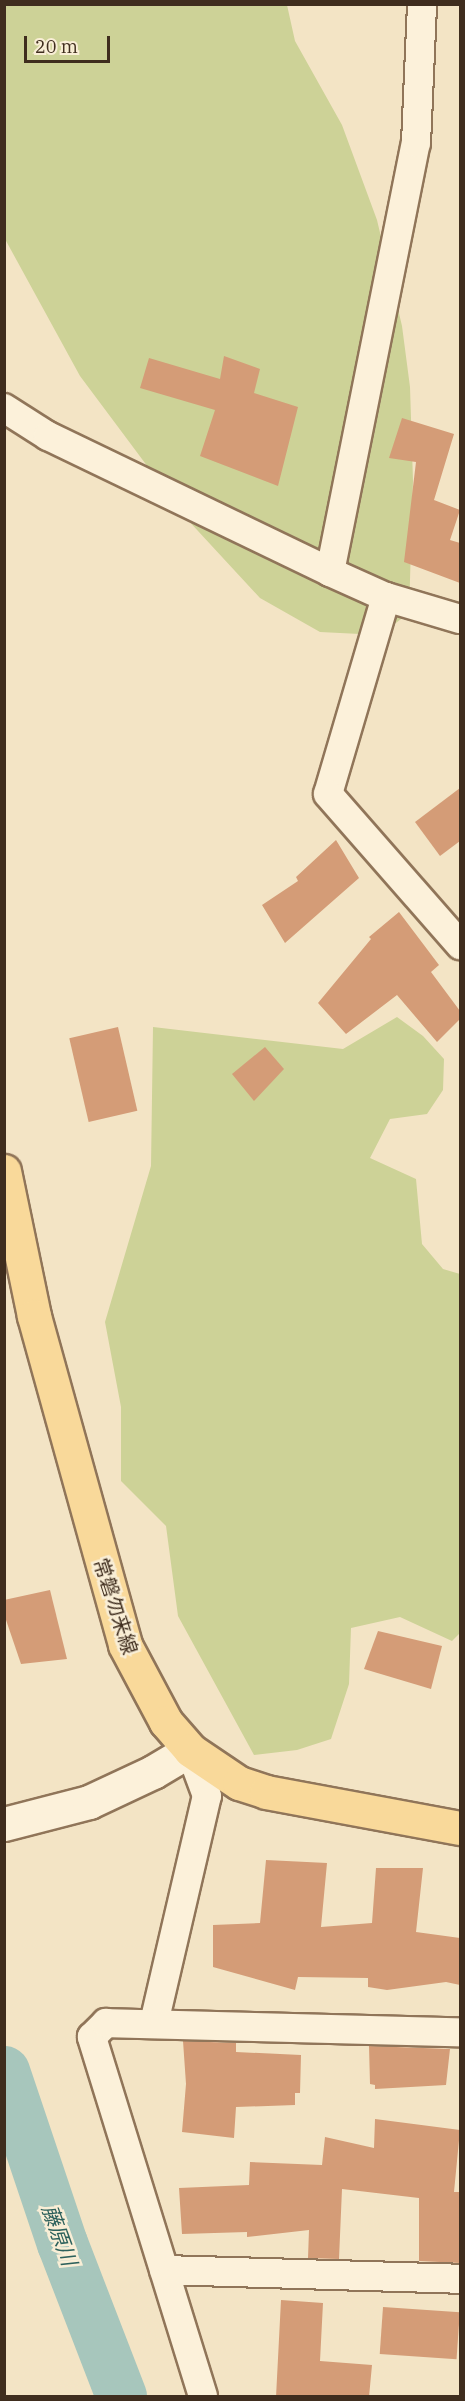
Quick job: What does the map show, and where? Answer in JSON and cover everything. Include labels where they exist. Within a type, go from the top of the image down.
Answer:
[{"type":"main road","name":"常磐勿来線","points":[[4,1171],[34,1316],[125,1645],[166,1722],[190,1750],[239,1783],[266,1792],[460,1828]]},
{"type":"street","points":[[330,572],[416,143],[422,4]]},
{"type":"street","points":[[4,408],[48,436],[330,572],[386,597],[460,619]]},
{"type":"street","points":[[386,597],[328,794],[460,945]]},
{"type":"street","points":[[4,1824],[88,1802],[153,1772],[190,1750],[207,1796],[154,2023]]},
{"type":"street","points":[[203,2397],[92,2037],[106,2023],[460,2032]]},
{"type":"street","points":[[164,2270],[460,2279]]},
{"type":"green space","points":[[4,5],[287,5],[295,41],[342,125],[377,220],[402,326],[410,387],[413,481],[409,613],[380,635],[320,632],[260,598],[186,518],[80,376],[5,239]]},
{"type":"green space","points":[[397,1017],[423,1036],[444,1059],[443,1090],[427,1114],[390,1119],[370,1158],[416,1179],[422,1244],[443,1269],[460,1274],[460,1633],[452,1641],[400,1617],[351,1628],[349,1684],[331,1739],[297,1750],[254,1755],[178,1616],[166,1526],[121,1481],[121,1407],[105,1322],[151,1166],[153,1027],[343,1049]]},
{"type":"building","points":[[224,356],[260,369],[254,393],[298,407],[278,486],[200,456],[215,410],[140,388],[149,358],[220,379]]},
{"type":"building","points":[[402,418],[454,434],[434,500],[460,510],[450,540],[460,543],[460,583],[404,562],[416,462],[389,458]]},
{"type":"building","points":[[460,788],[460,841],[440,856],[415,822]]},
{"type":"building","points":[[336,840],[359,878],[285,943],[262,905],[298,881],[296,877]]},
{"type":"building","points":[[399,912],[439,965],[431,972],[460,1011],[460,1019],[437,1042],[397,995],[346,1034],[318,1003],[371,939],[369,937]]},
{"type":"building","points":[[118,1027],[137,1111],[89,1122],[69,1038]]},
{"type":"building","points":[[265,1047],[284,1069],[254,1101],[232,1074]]},
{"type":"building","points":[[50,1590],[67,1659],[21,1664],[4,1614],[4,1600]]},
{"type":"building","points":[[378,1631],[442,1646],[431,1689],[364,1669]]},
{"type":"building","points":[[266,1860],[327,1863],[321,1927],[372,1923],[376,1868],[423,1868],[416,1932],[460,1938],[460,1985],[446,1982],[387,1990],[368,1987],[368,1978],[298,1977],[295,1990],[213,1967],[213,1925],[260,1923]]},
{"type":"building","points":[[183,2041],[236,2043],[236,2052],[301,2055],[300,2093],[295,2093],[295,2105],[236,2107],[234,2138],[182,2132],[186,2084]]},
{"type":"building","points":[[369,2046],[450,2049],[446,2085],[375,2089],[375,2085],[370,2084]]},
{"type":"building","points":[[375,2119],[460,2130],[454,2192],[460,2192],[460,2263],[419,2261],[419,2198],[342,2189],[339,2259],[308,2258],[309,2230],[247,2237],[247,2232],[182,2234],[179,2188],[249,2185],[250,2162],[322,2165],[325,2137],[374,2148]]},
{"type":"building","points":[[281,2300],[323,2303],[320,2361],[372,2365],[369,2397],[276,2397]]},
{"type":"building","points":[[383,2307],[460,2312],[457,2359],[380,2354]]},
{"type":"waterway","name":"藤原川","points":[[4,2071],[62,2243],[121,2396]]}]
